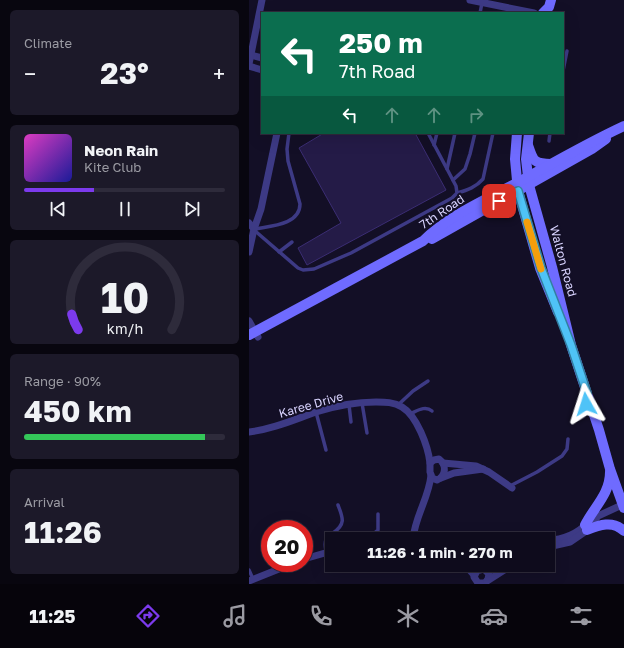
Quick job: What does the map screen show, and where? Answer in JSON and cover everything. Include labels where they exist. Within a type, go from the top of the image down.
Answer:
[{"type":"main road","points":[[542,12],[544,0]]},
{"type":"main road","points":[[543,12],[549,7],[551,0]]},
{"type":"main road","points":[[554,12],[557,0]]},
{"type":"main road","name":"7th Road","points":[[529,181],[552,164],[593,140],[624,126]]},
{"type":"main road","name":"7th Road","points":[[253,337],[327,292],[423,241],[442,234],[517,187],[592,150],[624,126]]},
{"type":"main road","name":"Walton Road","points":[[517,134],[515,159],[517,187],[541,268],[571,345],[623,502]]},
{"type":"main road","points":[[528,137],[533,157],[536,162],[542,164],[552,164]]},
{"type":"main road","name":"Walton Road","points":[[528,137],[525,159],[529,181],[571,345]]},
{"type":"main road","name":"Walton Road","points":[[600,434],[610,470],[623,502]]},
{"type":"main road","points":[[582,531],[607,491],[610,470]]},
{"type":"main road","points":[[582,531],[597,525],[611,524],[624,531]]},
{"type":"street","points":[[261,70],[249,65],[262,0]]},
{"type":"street","points":[[470,0],[529,12]]},
{"type":"street","points":[[251,55],[261,58]]},
{"type":"street","points":[[249,252],[252,230],[261,209],[277,134]]},
{"type":"street","points":[[249,222],[252,230]]},
{"type":"street","points":[[249,321],[253,337]]},
{"type":"street","name":"Karee Drive","points":[[249,432],[274,427],[316,412],[362,403],[385,402],[398,405],[408,411],[436,462]]},
{"type":"street","points":[[436,462],[460,468]]},
{"type":"street","points":[[413,532],[428,494],[431,475],[436,462]]},
{"type":"street","points":[[428,494],[445,472],[436,462]]},
{"type":"street","points":[[431,475],[433,479],[439,479],[460,468],[476,466],[511,487]]},
{"type":"street","points":[[555,545],[571,542],[592,518],[603,510],[623,502]]},
{"type":"street","points":[[555,540],[582,531]]},
{"type":"street","points":[[313,556],[325,553]]},
{"type":"street","points":[[251,580],[271,572]]},
{"type":"street","points":[[484,583],[489,574],[477,576],[478,583],[484,583],[501,572]]},
{"type":"lane","points":[[480,12],[482,2]]},
{"type":"lane","points":[[564,66],[567,51]]},
{"type":"lane","points":[[252,230],[281,224],[298,216],[300,204],[288,161],[287,149],[289,134]]},
{"type":"lane","points":[[429,134],[457,186],[457,193]]},
{"type":"lane","points":[[434,144],[437,134]]},
{"type":"lane","points":[[447,169],[455,134]]},
{"type":"lane","points":[[453,180],[465,169],[475,134]]},
{"type":"lane","points":[[252,230],[298,268],[303,270],[314,269],[351,253],[453,198],[457,193],[469,190],[480,183],[483,178],[493,134]]},
{"type":"lane","points":[[549,141],[550,134]]},
{"type":"lane","points":[[279,252],[292,242]]},
{"type":"lane","points":[[398,405],[413,391],[428,381]]},
{"type":"lane","points":[[362,403],[367,433]]},
{"type":"lane","points":[[349,405],[351,422]]},
{"type":"lane","points":[[410,414],[424,408],[429,408],[432,411]]},
{"type":"lane","points":[[316,412],[326,450]]},
{"type":"lane","points":[[511,487],[562,456],[567,449],[568,439]]},
{"type":"lane","points":[[334,532],[342,524],[343,517],[338,505]]},
{"type":"lane","points":[[376,532],[379,530],[378,514]]},
{"type":"lane","points":[[249,570],[251,580]]},
{"type":"building","points":[[322,134],[416,134],[446,190],[307,265],[298,248],[341,223],[299,148]]},
{"type":"slow traffic","points":[[527,222],[541,269]]},
{"type":"route","points":[[499,201],[518,191],[541,268],[571,345],[587,393],[586,404]]}]
